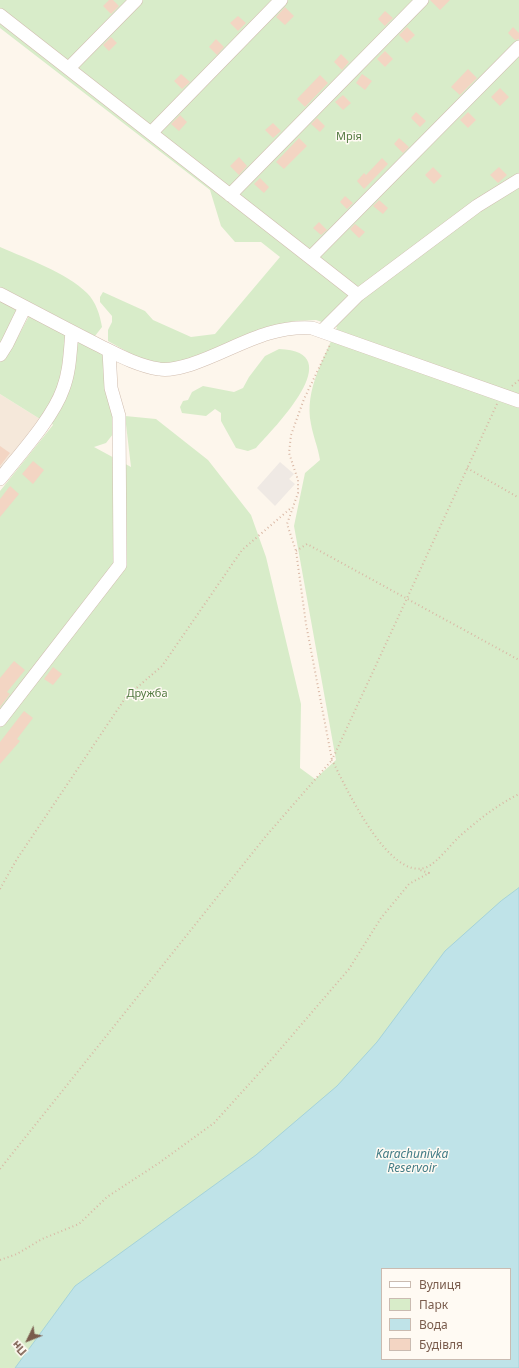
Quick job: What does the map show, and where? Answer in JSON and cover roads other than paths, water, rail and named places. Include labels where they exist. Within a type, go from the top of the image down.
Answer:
[{"type":"street","points":[[69,68],[136,0]]},
{"type":"street","points":[[151,132],[281,0]]},
{"type":"street","points":[[230,195],[422,0]]},
{"type":"street","points":[[0,15],[358,294]]},
{"type":"street","points":[[310,257],[519,47]]},
{"type":"street","points":[[328,333],[358,294],[477,206],[519,180]]},
{"type":"street","points":[[0,294],[109,351],[142,366],[160,370],[175,369],[192,364],[274,330],[294,327],[312,328],[519,401]]},
{"type":"street","points":[[0,355],[7,344],[25,306]]},
{"type":"street","points":[[0,479],[43,425],[63,391],[68,371],[72,332]]},
{"type":"street","points":[[0,720],[120,565],[119,416],[111,388],[109,351]]},
{"type":"water","name":"Karachunivka Reservoir","points":[[519,888],[519,1368],[15,1368],[75,1286],[256,1155],[337,1086],[377,1042],[445,951],[501,901]]},
{"type":"park label","name":"Мрія","points":[[349,137]]},
{"type":"park label","name":"Дружба","points":[[147,694]]}]
